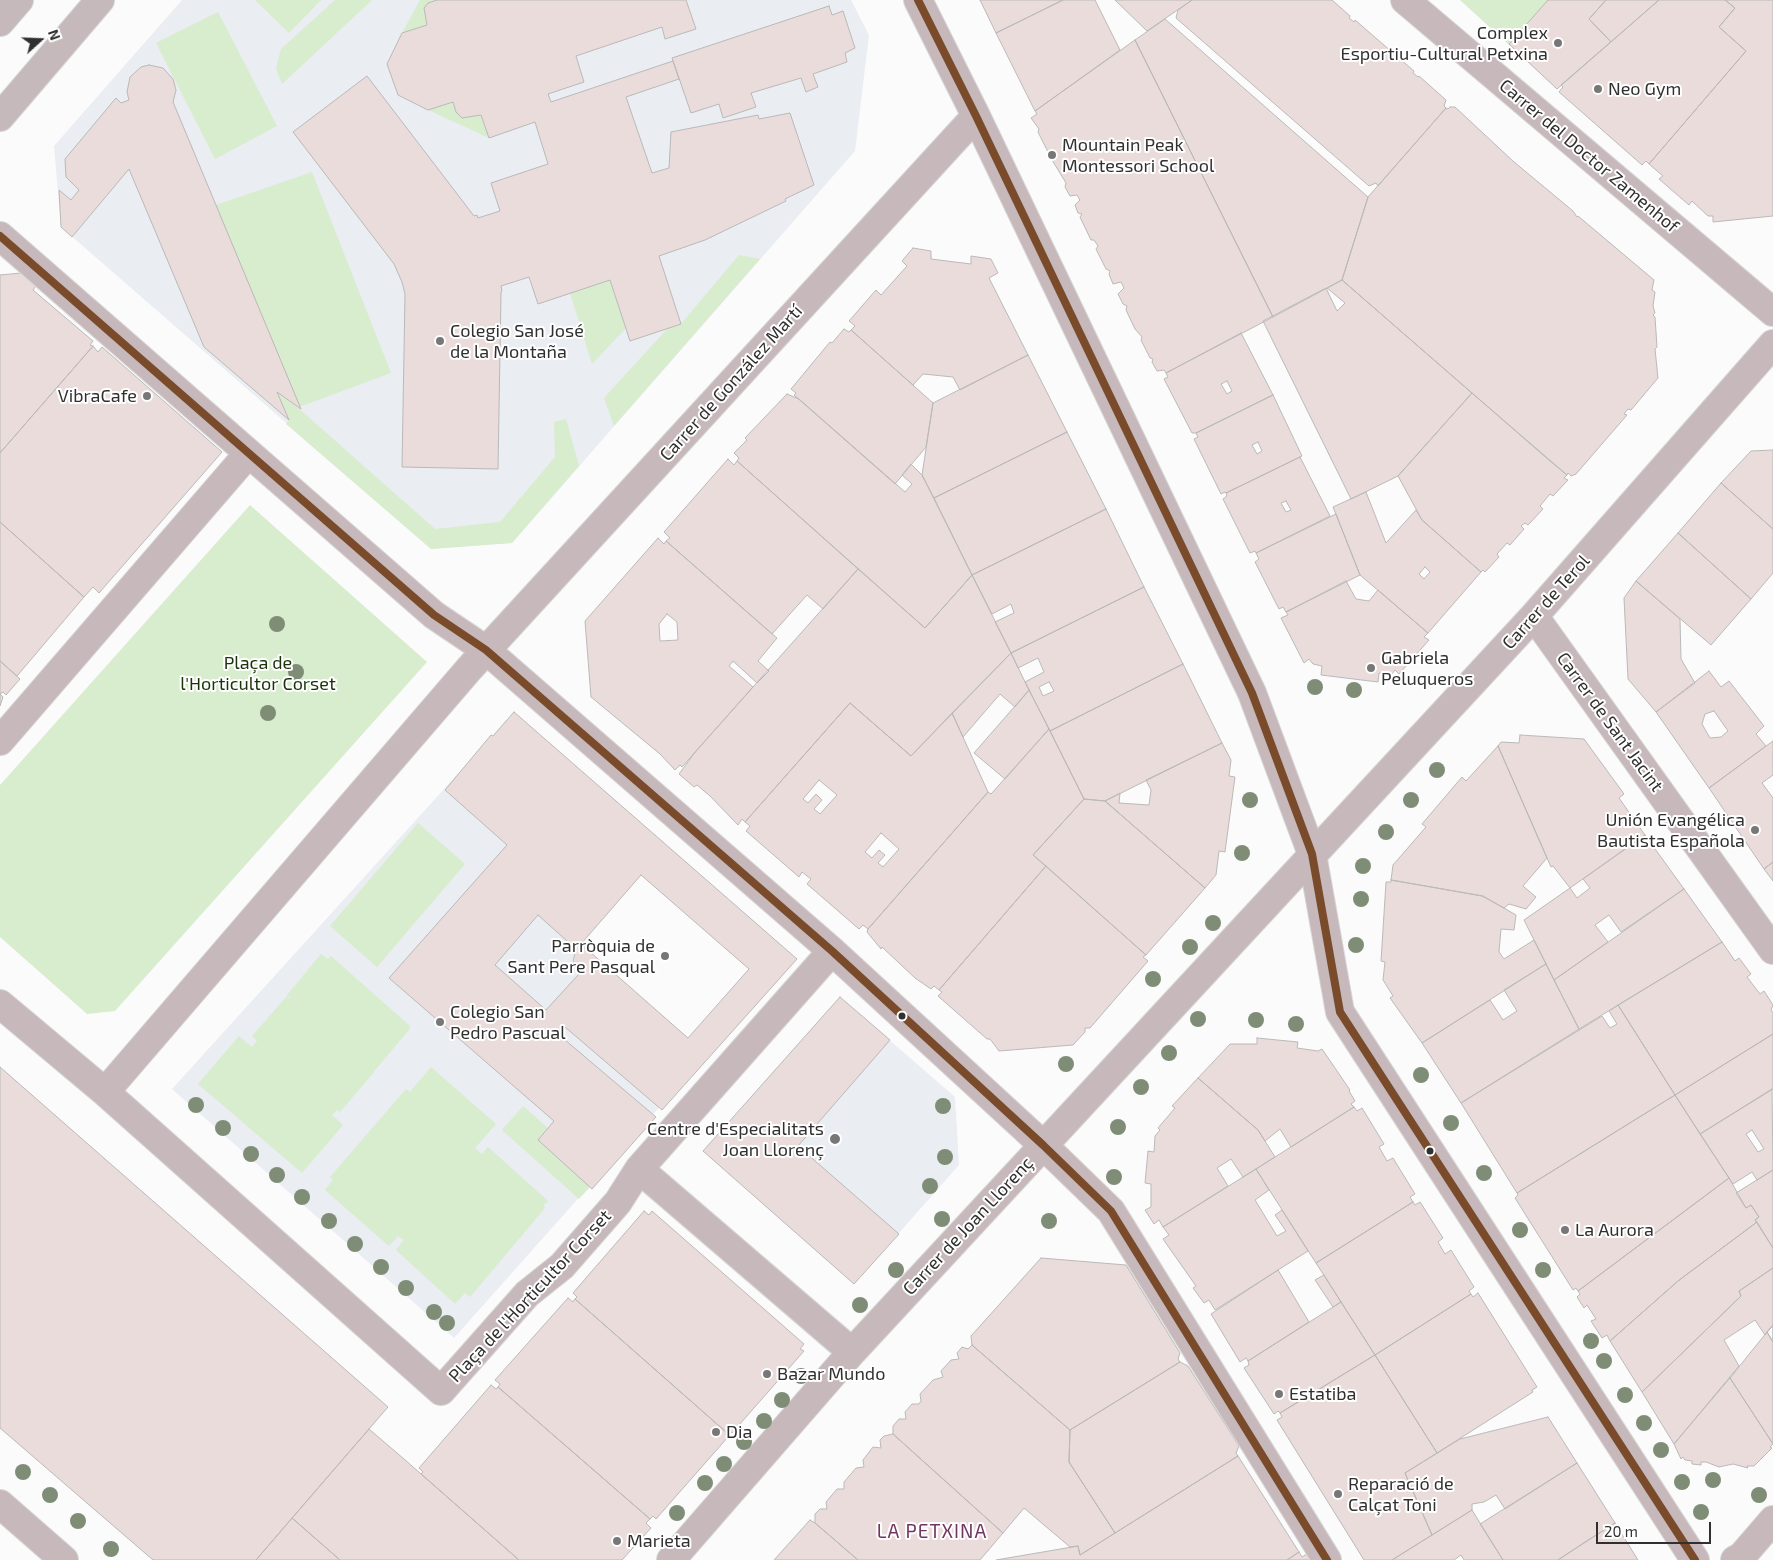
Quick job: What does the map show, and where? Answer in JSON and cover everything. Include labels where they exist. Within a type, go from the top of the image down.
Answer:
[{"type":"main road","points":[[0,22],[19,0]]},
{"type":"main road","points":[[0,117],[100,0]]},
{"type":"street","points":[[918,0],[976,116],[1249,685],[1312,854],[1340,1012],[1695,1560]]},
{"type":"street","name":"Carrer del Doctor Zamenhof","points":[[1406,0],[1773,312]]},
{"type":"street","name":"Carrer de González Martí","points":[[486,650],[976,116]]},
{"type":"street","points":[[0,236],[434,615],[486,650],[832,951],[1043,1145],[1111,1211],[1326,1560]]},
{"type":"street","name":"Carrer de Terol","points":[[1312,854],[1534,616],[1773,344]]},
{"type":"street","points":[[0,741],[248,454]]},
{"type":"street","name":"Carrer de Sant Jacint","points":[[1534,616],[1773,950]]},
{"type":"street","points":[[105,1092],[486,650]]},
{"type":"street","name":"Carrer de Joan Llorenç","points":[[671,1560],[852,1352],[1312,854]]},
{"type":"street","name":"Plaça de l'Horticultor Corset","points":[[0,1004],[105,1092],[441,1391],[528,1294],[562,1266],[618,1202],[640,1169],[832,951]]},
{"type":"street","points":[[640,1169],[852,1352]]},
{"type":"street","points":[[0,1504],[64,1560]]},
{"type":"street","points":[[1735,1560],[1742,1556],[1773,1520]]},
{"type":"shaded area","name":"Colegio San José de la Montaña","points":[[182,0],[851,0],[869,35],[855,151],[512,543],[431,549],[61,227],[54,146]]},
{"type":"shaded area","name":"Colegio San Pedro Pascual","points":[[513,713],[576,949],[572,961],[576,971],[697,1065],[454,1338],[172,1089]]},
{"type":"shaded area","name":"Centre d'Especialitats Joan Llorenç","points":[[840,997],[955,1097],[959,1165],[854,1284],[703,1151]]},
{"type":"green space","points":[[255,0],[321,0],[289,33]]},
{"type":"green space","points":[[335,0],[372,0],[282,84],[276,69],[281,49]]},
{"type":"green space","points":[[420,0],[437,0],[428,3],[424,8],[427,25],[402,33]]},
{"type":"green space","name":"Complex Esportiu-Cultural Petxina","points":[[1460,0],[1606,0],[1611,42],[1557,89]]},
{"type":"green space","points":[[218,12],[277,126],[215,159],[156,43]]},
{"type":"green space","points":[[453,102],[456,112],[462,118],[481,115],[489,138],[428,110]]},
{"type":"green space","points":[[312,172],[391,373],[299,407],[216,205]]},
{"type":"green space","points":[[739,255],[760,259],[614,426],[604,398],[668,328],[681,324]]},
{"type":"green space","points":[[610,280],[626,328],[592,364],[570,293]]},
{"type":"green space","points":[[279,391],[435,529],[500,522],[555,457],[554,422],[566,419],[579,466],[512,543],[431,549],[286,424],[289,420],[277,392]]},
{"type":"green space","name":"Plaça de l'Horticultor Corset","points":[[250,505],[427,662],[115,1011],[87,1014],[0,937],[0,785]]},
{"type":"green space","points":[[418,823],[465,864],[377,967],[330,926]]},
{"type":"green space","points":[[321,954],[328,959],[331,956],[410,1026],[409,1030],[375,1070],[373,1069],[375,1071],[340,1112],[337,1110],[332,1115],[343,1125],[302,1173],[198,1084],[239,1036],[252,1047],[257,1041],[252,1036],[287,996],[293,1000],[287,995]]},
{"type":"green space","points":[[431,1067],[496,1124],[475,1148],[482,1154],[488,1147],[548,1201],[543,1206],[545,1208],[470,1297],[465,1293],[455,1304],[396,1250],[404,1240],[398,1236],[389,1246],[325,1190],[333,1180],[330,1177],[406,1089],[410,1092]]},
{"type":"green space","points":[[523,1106],[601,1175],[579,1199],[502,1130]]},
{"type":"building","points":[[437,0],[686,0],[696,29],[665,39],[662,27],[576,56],[584,82],[548,94],[551,102],[673,61],[679,79],[626,97],[652,173],[669,168],[671,132],[758,115],[759,119],[790,113],[814,185],[785,199],[786,201],[705,240],[659,256],[681,324],[630,341],[610,280],[538,304],[529,277],[501,286],[498,469],[402,467],[405,294],[402,282],[394,264],[293,132],[367,76],[474,216],[477,215],[478,218],[500,211],[491,183],[548,164],[535,122],[489,138],[481,115],[462,118],[456,112],[453,102],[428,110],[398,95],[387,64],[402,33],[427,25],[424,8],[428,3]]},
{"type":"building","points":[[980,0],[1063,0],[996,33]]},
{"type":"building","points":[[1063,0],[1095,0],[1120,50],[1035,111],[996,33]]},
{"type":"building","points":[[1115,0],[1192,0],[1147,31]]},
{"type":"building","points":[[1192,0],[1332,0],[1350,16],[1349,18],[1354,22],[1355,20],[1414,71],[1413,73],[1446,100],[1444,106],[1446,108],[1378,186],[1376,183],[1369,186],[1176,18],[1178,10]]},
{"type":"building","name":"Complex Esportiu-Cultural Petxina","points":[[1548,0],[1606,0],[1589,19],[1611,42],[1557,89],[1509,44]]},
{"type":"building","points":[[1606,0],[1659,0],[1611,42],[1589,19]]},
{"type":"building","points":[[1659,0],[1725,0],[1735,8],[1719,27],[1746,51],[1649,164],[1646,161],[1642,165],[1559,92],[1563,87],[1561,85]]},
{"type":"building","points":[[1725,0],[1773,0],[1773,216],[1713,222],[1713,216],[1708,216],[1692,201],[1689,205],[1659,179],[1663,176],[1649,164],[1746,51],[1719,27],[1735,8]]},
{"type":"building","points":[[829,6],[832,15],[843,11],[855,48],[845,53],[847,62],[813,74],[818,87],[806,92],[801,78],[751,93],[756,107],[723,118],[719,104],[691,113],[672,58]]},
{"type":"building","points":[[1165,19],[1368,197],[1342,280],[1273,317],[1135,40]]},
{"type":"building","points":[[1135,40],[1273,317],[1166,373],[1164,370],[1157,371],[1152,362],[1153,359],[1150,358],[1141,340],[1142,337],[1135,329],[1126,310],[1127,306],[1123,304],[1118,294],[1124,288],[1121,282],[1113,284],[1109,274],[1110,271],[1106,269],[1096,249],[1098,246],[1094,240],[1091,240],[1080,217],[1082,214],[1078,213],[1075,205],[1080,200],[1077,195],[1070,196],[1065,187],[1066,183],[1052,160],[1054,157],[1047,150],[1038,132],[1039,129],[1031,118],[1037,114],[1035,111]]},
{"type":"building","points":[[149,65],[163,68],[173,79],[176,90],[173,102],[301,409],[277,392],[289,420],[204,347],[129,169],[72,237],[61,227],[59,190],[71,200],[79,190],[66,177],[65,159],[116,98],[121,103],[129,100],[127,92],[130,77],[141,67]]},
{"type":"building","points":[[1455,107],[1514,162],[1573,211],[1577,217],[1654,280],[1652,290],[1655,292],[1653,306],[1655,313],[1653,315],[1655,317],[1657,347],[1655,349],[1658,378],[1631,410],[1628,409],[1624,414],[1627,415],[1576,474],[1571,476],[1568,473],[1567,475],[1550,461],[1342,280],[1368,197],[1446,108]]},
{"type":"building","points":[[913,248],[931,251],[931,259],[971,264],[971,256],[991,259],[998,273],[989,278],[1028,355],[960,390],[953,377],[923,374],[913,385],[851,330],[855,326],[849,321],[876,290],[881,295],[907,266],[902,261]]},
{"type":"building","points":[[21,273],[36,286],[33,290],[93,341],[90,345],[93,346],[0,453],[0,275]]},
{"type":"building","points":[[1342,280],[1472,393],[1398,476],[1351,499],[1263,321],[1326,288],[1337,311],[1345,303],[1327,288]]},
{"type":"building","points":[[844,329],[849,332],[851,330],[933,403],[926,447],[895,484],[794,395],[796,393],[791,389],[830,342],[832,343]]},
{"type":"building","points":[[1241,333],[1273,395],[1196,433],[1192,433],[1164,379],[1168,377],[1166,373]],"holes":[[[1227,381],[1232,391],[1227,394],[1221,384]]]},
{"type":"building","points":[[93,346],[98,352],[102,347],[222,452],[99,593],[93,587],[84,597],[0,522],[0,453]]},
{"type":"building","points":[[1028,355],[1067,432],[934,498],[922,475],[933,403]]},
{"type":"building","points":[[1472,393],[1567,475],[1564,478],[1568,480],[1553,496],[1550,494],[1540,506],[1543,509],[1528,525],[1525,523],[1521,526],[1524,529],[1510,545],[1507,543],[1497,554],[1499,557],[1485,572],[1483,570],[1481,572],[1422,520],[1398,476]]},
{"type":"building","points":[[787,394],[799,399],[905,492],[912,484],[902,475],[911,464],[922,475],[972,575],[925,628],[737,461],[739,458],[734,453],[747,440],[745,438]]},
{"type":"building","points":[[1273,395],[1302,456],[1221,494],[1194,439],[1198,437],[1196,433]],"holes":[[[1258,442],[1262,451],[1257,454],[1252,445]]]},
{"type":"building","points":[[1067,432],[1106,509],[972,575],[934,498]]},
{"type":"building","points":[[1773,450],[1773,529],[1721,483],[1751,451]]},
{"type":"building","points":[[1300,457],[1330,516],[1256,553],[1255,551],[1250,553],[1223,499],[1227,496],[1226,493]],"holes":[[[1286,501],[1291,510],[1286,512],[1281,503]]]},
{"type":"building","points":[[728,459],[734,465],[737,461],[858,569],[823,609],[807,595],[772,634],[666,541],[670,538],[664,532]]},
{"type":"building","points":[[1721,483],[1773,529],[1773,573],[1751,599],[1678,533]]},
{"type":"building","points":[[1366,492],[1386,543],[1416,510],[1422,520],[1481,572],[1428,633],[1360,575],[1333,507]],"holes":[[[1425,567],[1430,572],[1424,579],[1419,574]]]},
{"type":"building","points":[[1106,509],[1144,587],[1011,653],[995,622],[1014,613],[1011,604],[992,614],[972,575]]},
{"type":"building","points":[[1336,514],[1360,575],[1286,612],[1283,607],[1279,609],[1255,562],[1259,559],[1256,553]]},
{"type":"building","points":[[0,522],[84,597],[17,676],[0,661]]},
{"type":"building","points":[[1678,533],[1751,599],[1711,645],[1636,581]]},
{"type":"building","points":[[658,538],[664,544],[666,541],[777,638],[758,661],[769,671],[757,683],[733,661],[729,666],[753,687],[682,767],[680,765],[675,770],[660,754],[591,697],[585,621]],"holes":[[[667,614],[677,622],[678,640],[660,641],[659,624]]]},
{"type":"building","points":[[858,569],[925,628],[972,575],[1011,653],[911,756],[850,703],[745,822],[742,819],[738,825],[710,796],[697,785],[694,787],[679,774],[696,751]]},
{"type":"building","points":[[1346,581],[1356,599],[1369,601],[1378,590],[1428,633],[1424,637],[1429,640],[1399,674],[1395,670],[1392,674],[1379,673],[1378,682],[1321,675],[1322,666],[1313,664],[1309,659],[1304,663],[1281,618],[1288,615],[1286,612]]},
{"type":"building","points":[[1636,581],[1680,619],[1681,659],[1695,683],[1656,712],[1628,679],[1624,598]]},
{"type":"building","points":[[1144,587],[1183,664],[1050,731],[1025,682],[1044,672],[1038,658],[1018,668],[1011,653]],"holes":[[[1049,682],[1054,691],[1043,696],[1039,687]]]},
{"type":"building","points":[[1011,653],[1029,690],[1015,707],[1000,694],[963,737],[952,713]]},
{"type":"building","points":[[0,661],[20,679],[6,695],[3,692],[0,694]]},
{"type":"building","points":[[1183,664],[1222,743],[1105,801],[1084,799],[1050,731]]},
{"type":"building","points":[[1709,671],[1721,687],[1729,681],[1764,726],[1756,734],[1766,746],[1709,788],[1656,712]],"holes":[[[1714,711],[1728,731],[1721,737],[1710,738],[1702,724],[1705,714]]]},
{"type":"building","points":[[1029,690],[1049,729],[1005,779],[974,753]]},
{"type":"building","points":[[0,694],[3,697],[0,706]]},
{"type":"building","points":[[850,703],[911,756],[952,713],[988,792],[868,929],[863,925],[859,929],[807,884],[811,879],[802,872],[799,877],[746,831],[750,826],[745,822]],"holes":[[[819,780],[837,795],[820,814],[814,809],[822,800],[816,794],[808,803],[803,799]],[[881,833],[899,849],[883,867],[878,863],[885,855],[879,850],[872,858],[865,852]]]},
{"type":"building","points":[[514,712],[797,959],[662,1110],[565,1027],[558,1034],[656,1117],[592,1189],[538,1140],[554,1121],[389,978],[507,845],[445,790],[491,735],[493,736]],"holes":[[[538,915],[576,949],[573,961],[579,974],[546,1010],[495,965]]]},
{"type":"building","points":[[1049,729],[1084,799],[1033,855],[1046,866],[939,990],[934,986],[931,989],[915,978],[882,947],[881,949],[867,932],[868,929],[988,792],[991,794]]},
{"type":"building","points":[[1520,735],[1584,739],[1624,794],[1619,798],[1645,835],[1570,888],[1553,866],[1551,867],[1498,746],[1501,742],[1519,743]]},
{"type":"building","name":"Unión Evangélica Bautista Española","points":[[1773,741],[1773,775],[1762,783],[1773,798],[1773,862],[1764,869],[1709,788]]},
{"type":"building","points":[[1222,743],[1231,760],[1229,776],[1235,777],[1225,852],[1219,851],[1216,875],[1205,888],[1105,801],[1120,793],[1119,803],[1149,805],[1151,790],[1146,780]]},
{"type":"building","points":[[1498,746],[1547,858],[1523,886],[1536,897],[1526,909],[1509,904],[1504,908],[1482,896],[1391,880],[1393,865],[1426,827],[1422,824],[1462,777],[1466,781]]},
{"type":"building","points":[[1084,799],[1105,801],[1205,888],[1146,955],[1033,855]]},
{"type":"building","points":[[1645,835],[1684,889],[1621,932],[1609,915],[1595,925],[1608,942],[1554,980],[1524,920],[1570,888],[1577,898],[1590,888],[1583,879]]},
{"type":"building","points":[[1773,862],[1773,881],[1764,869]]},
{"type":"building","points":[[1046,866],[1146,955],[1143,957],[1148,961],[1090,1028],[1085,1028],[1085,1032],[1073,1045],[999,1051],[990,1039],[987,1039],[938,996],[942,992],[939,990]]},
{"type":"building","name":"Parròquia de Sant Pere Pasqual","points":[[641,875],[749,969],[688,1038],[581,944]]},
{"type":"building","points":[[1391,880],[1483,896],[1516,915],[1514,930],[1501,929],[1499,952],[1504,959],[1534,940],[1546,964],[1422,1043],[1390,998],[1393,996],[1383,980],[1385,962],[1381,961],[1386,882],[1391,882]]},
{"type":"building","points":[[1684,889],[1722,942],[1579,1029],[1554,980]]},
{"type":"building","points":[[1722,942],[1735,961],[1739,958],[1751,974],[1747,977],[1760,994],[1764,991],[1773,1005],[1771,1010],[1773,1013],[1773,1034],[1675,1095],[1618,1005]]},
{"type":"building","points":[[1546,964],[1579,1029],[1461,1103],[1422,1043],[1490,1000],[1503,1020],[1517,1011],[1504,990]]},
{"type":"building","points":[[840,997],[890,1040],[798,1146],[899,1234],[854,1284],[703,1151]]},
{"type":"building","points":[[1618,1005],[1675,1095],[1517,1193],[1461,1103],[1602,1016],[1610,1028],[1617,1024],[1609,1011]]},
{"type":"building","points":[[1773,1034],[1773,1089],[1700,1134],[1675,1095]]},
{"type":"building","points":[[1257,1038],[1298,1042],[1297,1048],[1318,1051],[1322,1049],[1350,1090],[1355,1101],[1351,1104],[1354,1107],[1291,1147],[1280,1129],[1265,1141],[1258,1130],[1198,1078],[1230,1044],[1257,1044]]},
{"type":"building","points":[[0,1067],[388,1407],[256,1560],[153,1560],[0,1428]]},
{"type":"building","points":[[1198,1078],[1258,1130],[1275,1157],[1243,1177],[1231,1159],[1217,1168],[1228,1186],[1163,1227],[1159,1220],[1154,1224],[1145,1210],[1151,1207],[1151,1184],[1145,1183],[1148,1151],[1154,1152],[1155,1136],[1160,1130],[1158,1128],[1175,1108],[1172,1106]]},
{"type":"building","points":[[1772,1089],[1773,1170],[1757,1180],[1752,1172],[1733,1184],[1700,1134]],"holes":[[[1752,1130],[1764,1149],[1758,1152],[1746,1134]]]},
{"type":"building","points":[[1675,1095],[1729,1178],[1578,1291],[1576,1288],[1573,1290],[1515,1198],[1518,1195],[1517,1193]]},
{"type":"building","points":[[1354,1107],[1357,1111],[1362,1108],[1384,1144],[1379,1147],[1387,1161],[1393,1158],[1415,1194],[1410,1197],[1413,1202],[1316,1263],[1256,1169]]},
{"type":"building","points":[[1256,1169],[1269,1190],[1255,1200],[1277,1236],[1286,1231],[1275,1215],[1282,1210],[1308,1251],[1215,1310],[1209,1300],[1204,1303],[1193,1288],[1196,1286],[1163,1239],[1169,1235],[1163,1227]]},
{"type":"building","points":[[1773,1170],[1773,1248],[1755,1220],[1759,1217],[1751,1205],[1746,1208],[1736,1193]]},
{"type":"building","points":[[1729,1178],[1746,1208],[1751,1205],[1759,1217],[1755,1220],[1757,1222],[1678,1281],[1610,1341],[1607,1335],[1602,1338],[1591,1321],[1596,1319],[1587,1305],[1584,1308],[1577,1297],[1580,1294],[1578,1291]]},
{"type":"building","points":[[1413,1202],[1415,1205],[1420,1202],[1443,1238],[1438,1242],[1445,1254],[1451,1250],[1474,1287],[1469,1291],[1471,1294],[1375,1355],[1316,1263]]},
{"type":"building","points":[[644,1211],[649,1215],[652,1211],[804,1344],[800,1349],[804,1351],[732,1433],[728,1430],[726,1432],[575,1299],[577,1297],[573,1293]]},
{"type":"building","points":[[1757,1222],[1773,1248],[1773,1268],[1739,1291],[1741,1296],[1642,1392],[1610,1341],[1678,1281]]},
{"type":"building","points":[[1041,1258],[1126,1265],[1180,1353],[1178,1359],[1180,1362],[1070,1430],[972,1345],[971,1336]]},
{"type":"building","points":[[1773,1268],[1773,1325],[1765,1335],[1755,1320],[1724,1340],[1739,1366],[1674,1444],[1642,1392],[1741,1296],[1739,1291]]},
{"type":"building","points":[[1278,1270],[1309,1322],[1248,1361],[1246,1358],[1240,1362],[1211,1314]]},
{"type":"building","points":[[1324,1275],[1341,1302],[1333,1307],[1315,1280]]},
{"type":"building","points":[[1478,1293],[1537,1387],[1532,1390],[1533,1392],[1437,1453],[1375,1355],[1471,1294],[1473,1297]]},
{"type":"building","points":[[568,1298],[573,1302],[575,1299],[726,1432],[725,1434],[728,1437],[656,1519],[653,1516],[650,1519],[498,1387],[500,1384],[495,1380]]},
{"type":"building","points":[[1341,1302],[1375,1355],[1280,1413],[1278,1411],[1274,1414],[1244,1368],[1249,1365],[1248,1361]]},
{"type":"building","points":[[1773,1325],[1773,1342],[1767,1332]]},
{"type":"building","points":[[1773,1325],[1773,1342],[1767,1332]]},
{"type":"building","points":[[1767,1332],[1773,1342],[1773,1444],[1730,1378]]},
{"type":"building","points":[[972,1345],[1070,1430],[1069,1462],[1115,1533],[1080,1555],[1078,1546],[1070,1547],[1024,1508],[1003,1533],[893,1434],[893,1426],[899,1419],[906,1419],[905,1412],[912,1404],[919,1404],[921,1401],[920,1394],[933,1380],[943,1377],[941,1371],[951,1360],[959,1359],[957,1353],[962,1347],[968,1349]]},
{"type":"building","points":[[1375,1355],[1437,1453],[1405,1473],[1432,1535],[1392,1560],[1364,1560],[1277,1420],[1282,1417],[1280,1413]]},
{"type":"building","points":[[1180,1362],[1188,1366],[1239,1446],[1236,1453],[1238,1456],[1115,1533],[1069,1462],[1070,1430]]},
{"type":"building","points":[[1730,1378],[1773,1444],[1770,1447],[1772,1448],[1754,1466],[1747,1466],[1748,1468],[1733,1464],[1719,1467],[1706,1462],[1701,1462],[1701,1465],[1692,1464],[1692,1461],[1685,1460],[1683,1457],[1681,1459],[1674,1444]]},
{"type":"building","points":[[491,1385],[496,1389],[498,1387],[650,1519],[646,1523],[651,1528],[622,1560],[519,1560],[421,1474],[423,1472],[419,1468]]},
{"type":"building","points":[[1548,1417],[1577,1463],[1505,1509],[1496,1495],[1484,1502],[1472,1504],[1472,1510],[1432,1535],[1405,1473],[1460,1439]]},
{"type":"building","points":[[369,1429],[519,1560],[340,1560],[292,1518]]},
{"type":"building","points":[[893,1434],[1003,1533],[980,1560],[858,1560],[815,1523],[815,1514],[820,1509],[827,1509],[826,1502],[837,1489],[844,1489],[844,1482],[856,1468],[864,1467],[863,1460],[873,1447],[881,1448],[880,1440],[884,1436]]},
{"type":"building","points":[[1238,1456],[1299,1552],[1287,1560],[996,1560],[1078,1546],[1080,1555]]},
{"type":"building","points":[[1577,1463],[1615,1523],[1558,1560],[1503,1560],[1480,1524]]},
{"type":"building","points":[[1472,1510],[1503,1560],[1464,1560],[1461,1555],[1454,1560],[1392,1560]]},
{"type":"building","points":[[292,1518],[340,1560],[256,1560]]},
{"type":"building","points":[[810,1520],[815,1523],[858,1560],[774,1560]]},
{"type":"building","points":[[1615,1523],[1638,1560],[1558,1560],[1588,1540]]},
{"type":"building","points":[[1299,1552],[1302,1557],[1307,1554],[1311,1560],[1287,1560]]},
{"type":"transit line","points":[[918,0],[976,116],[1252,693],[1312,854],[1340,1012],[1695,1560]]},
{"type":"transit line","points":[[0,236],[434,615],[486,650],[832,951],[1043,1145],[1111,1211],[1327,1560]]},
{"type":"place","name":"Complex Esportiu-Cultural Petxina","points":[[1558,43]]},
{"type":"place","name":"Neo Gym","points":[[1598,89]]},
{"type":"place","name":"Mountain Peak Montessori School","points":[[1052,155]]},
{"type":"place","name":"Colegio San José de la Montaña","points":[[440,341]]},
{"type":"place","name":"VibraCafe","points":[[147,396]]},
{"type":"place","name":"Gabriela Peluqueros","points":[[1371,668]]},
{"type":"place","name":"Unión Evangélica Bautista Española","points":[[1755,830]]},
{"type":"place","name":"Parròquia de Sant Pere Pasqual","points":[[665,956]]},
{"type":"place","name":"Colegio San Pedro Pascual","points":[[440,1022]]},
{"type":"place","name":"Centre d'Especialitats Joan Llorenç","points":[[835,1139]]},
{"type":"place","name":"La Aurora","points":[[1565,1230]]},
{"type":"place","name":"Bazar Mundo","points":[[767,1374]]},
{"type":"place","name":"Estatiba","points":[[1279,1394]]},
{"type":"place","name":"Dia","points":[[716,1432]]},
{"type":"place","name":"Reparació de Calçat Toni","points":[[1338,1494]]},
{"type":"place","name":"Marieta","points":[[617,1541]]},
{"type":"district","name":"LA PETXINA","points":[[932,1532]]}]
